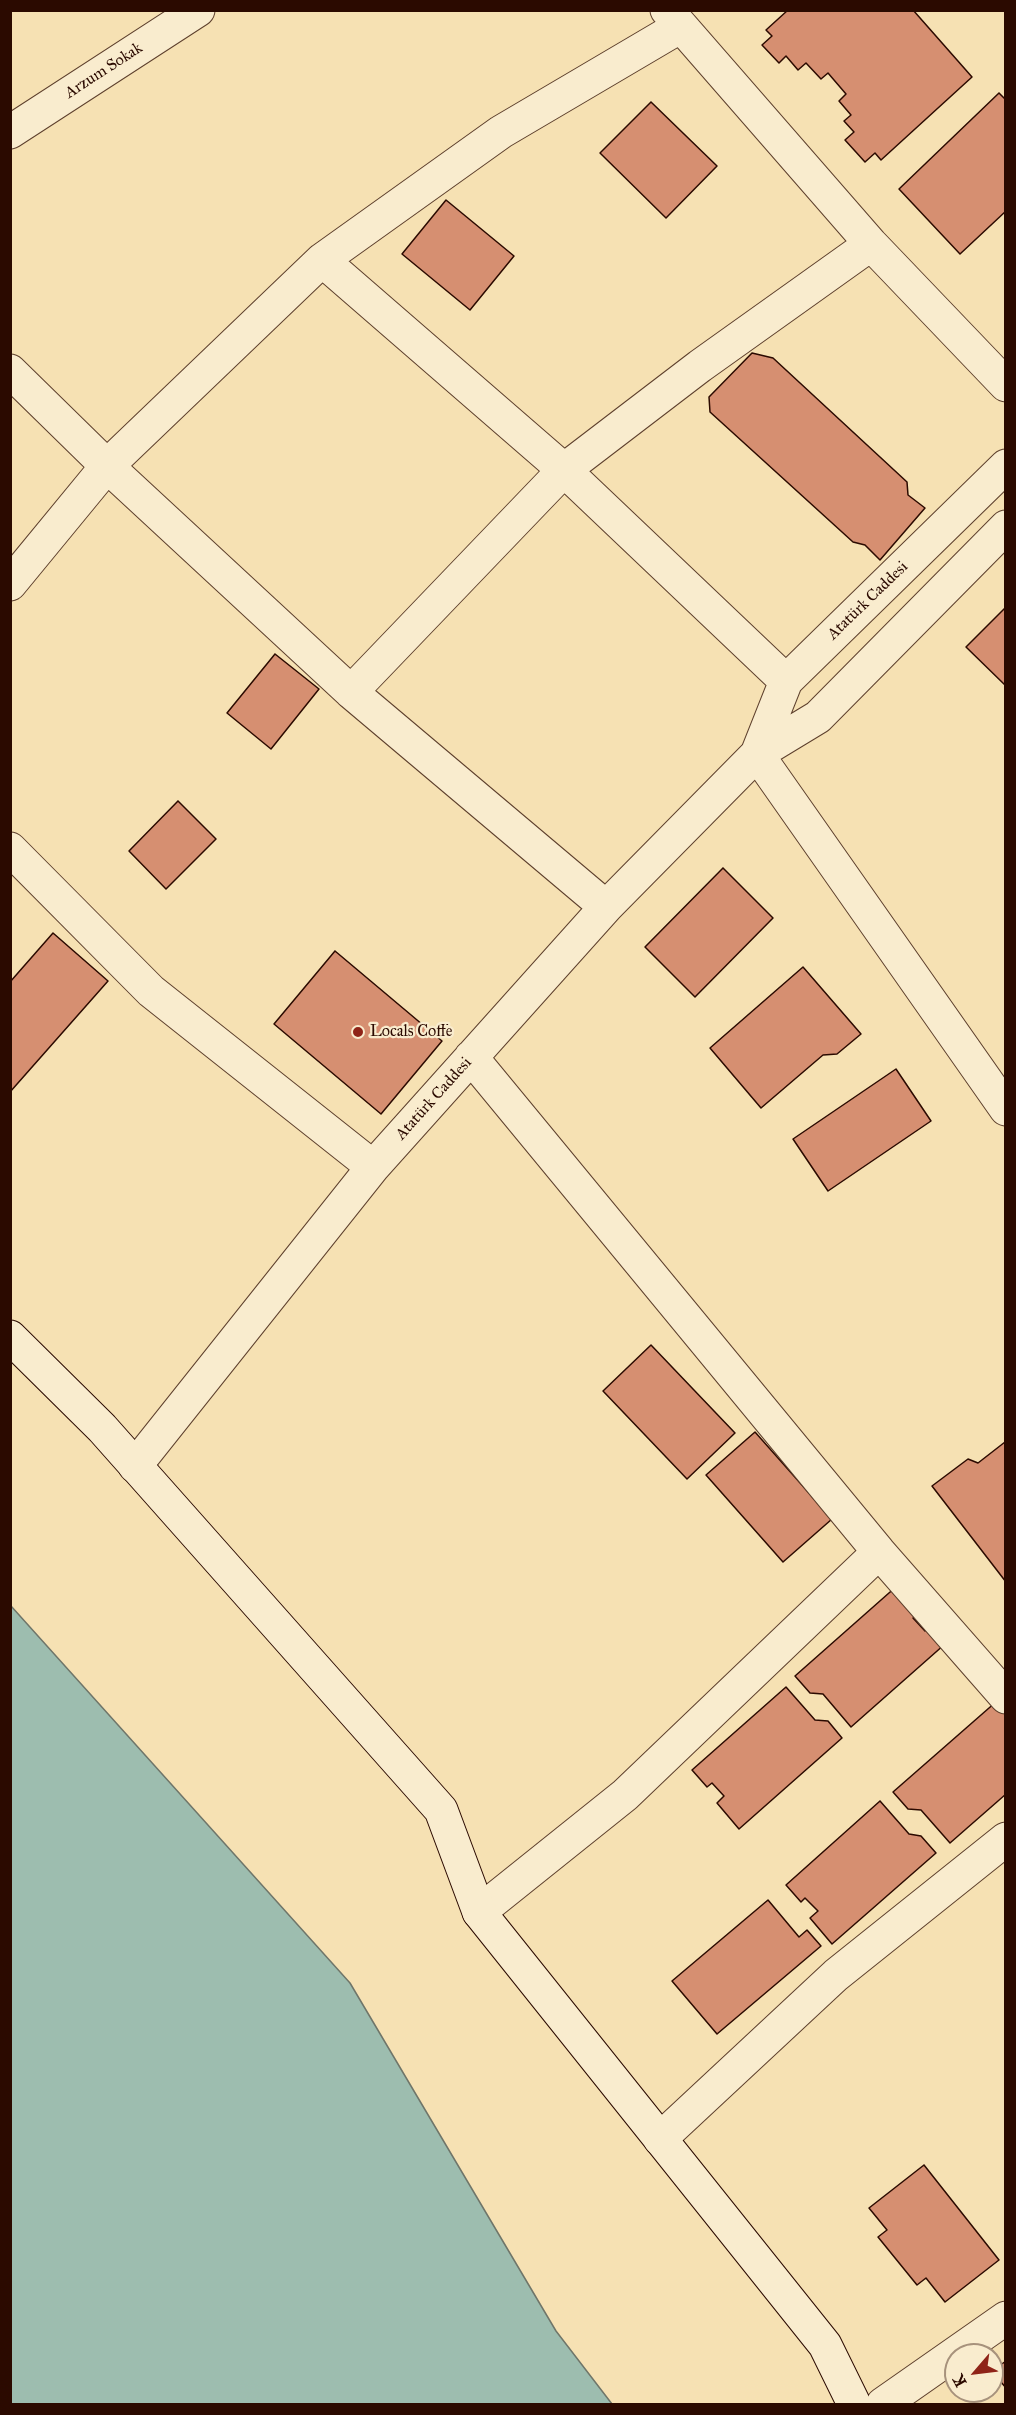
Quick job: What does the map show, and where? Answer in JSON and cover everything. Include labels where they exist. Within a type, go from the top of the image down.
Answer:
[{"type":"street","name":"Arzum Sokak","points":[[10,132],[198,10]]},
{"type":"street","points":[[10,584],[107,466],[322,260],[501,132],[674,18],[871,244],[1005,385]]},
{"type":"street","points":[[351,692],[564,470],[700,366],[871,244]]},
{"type":"street","points":[[322,260],[564,470],[786,681]]},
{"type":"street","points":[[10,371],[107,466],[351,692],[606,907]]},
{"type":"street","name":"Atatürk Caddesi","points":[[757,754],[786,681],[1005,466]]},
{"type":"street","name":"Atatürk Caddesi","points":[[135,1466],[373,1167],[606,907],[757,754],[818,717],[1005,527]]},
{"type":"street","points":[[757,754],[1005,1109]]},
{"type":"street","points":[[10,849],[151,992],[373,1167]]},
{"type":"street","points":[[471,1057],[879,1552],[999,1677]]},
{"type":"street","points":[[10,1337],[135,1466],[441,1810],[479,1912],[825,2345],[854,2404]]},
{"type":"street","points":[[479,1912],[625,1795],[879,1552]]},
{"type":"street","points":[[660,2139],[836,1975],[1005,1839]]},
{"type":"street","points":[[883,2404],[1005,2318]]},
{"type":"shaded area","points":[[11,1606],[350,1983],[556,2331],[612,2404],[11,2404]]},
{"type":"building","points":[[788,10],[913,10],[972,77],[881,160],[875,153],[865,162],[845,140],[854,132],[844,121],[851,115],[839,101],[846,94],[828,73],[821,79],[806,63],[798,70],[786,56],[779,63],[762,45],[772,36],[766,30]]},
{"type":"building","points":[[999,93],[1006,100],[1006,211],[960,254],[899,189]]},
{"type":"building","points":[[651,102],[717,166],[666,218],[600,153]]},
{"type":"building","points":[[446,200],[514,256],[470,310],[402,254]]},
{"type":"building","points":[[752,353],[773,358],[907,482],[908,495],[925,508],[880,560],[865,545],[853,542],[710,412],[709,397]]},
{"type":"building","points":[[1006,607],[1006,686],[966,647]]},
{"type":"building","points":[[275,654],[319,689],[271,749],[227,713]]},
{"type":"building","points":[[178,801],[216,839],[166,889],[129,851]]},
{"type":"building","points":[[723,868],[773,918],[695,997],[645,947]]},
{"type":"building","points":[[53,933],[108,981],[10,1092],[10,982]]},
{"type":"building","name":"Locals Coffe","points":[[335,951],[442,1041],[381,1114],[274,1024]]},
{"type":"building","points":[[803,967],[861,1034],[837,1054],[823,1055],[761,1108],[710,1048]]},
{"type":"building","points":[[896,1069],[931,1121],[828,1191],[793,1139]]},
{"type":"building","points":[[651,1345],[735,1433],[687,1479],[603,1391]]},
{"type":"building","points":[[755,1432],[832,1519],[783,1562],[706,1475]]},
{"type":"building","points":[[1005,1442],[1006,1582],[932,1486],[968,1459],[978,1463]]},
{"type":"building","points":[[898,1585],[921,1611],[913,1618],[925,1631],[930,1627],[945,1644],[851,1727],[823,1694],[810,1693],[795,1676]]},
{"type":"building","points":[[786,1687],[815,1720],[828,1721],[842,1738],[739,1829],[717,1803],[724,1796],[712,1783],[707,1787],[692,1770]]},
{"type":"building","points":[[997,1701],[1006,1711],[1006,1794],[950,1843],[921,1810],[908,1809],[893,1792]]},
{"type":"building","points":[[880,1801],[909,1834],[921,1836],[936,1853],[832,1944],[810,1918],[818,1911],[805,1898],[801,1902],[786,1885]]},
{"type":"building","points":[[768,1900],[799,1937],[807,1930],[821,1946],[717,2034],[672,1981]]},
{"type":"building","points":[[924,2165],[999,2260],[945,2302],[926,2278],[917,2285],[878,2237],[887,2230],[869,2208]]},
{"type":"building","points":[[1006,2361],[1006,2388],[1004,2386],[1004,2362]]},
{"type":"place","name":"Locals Coffe","points":[[358,1032]]}]
